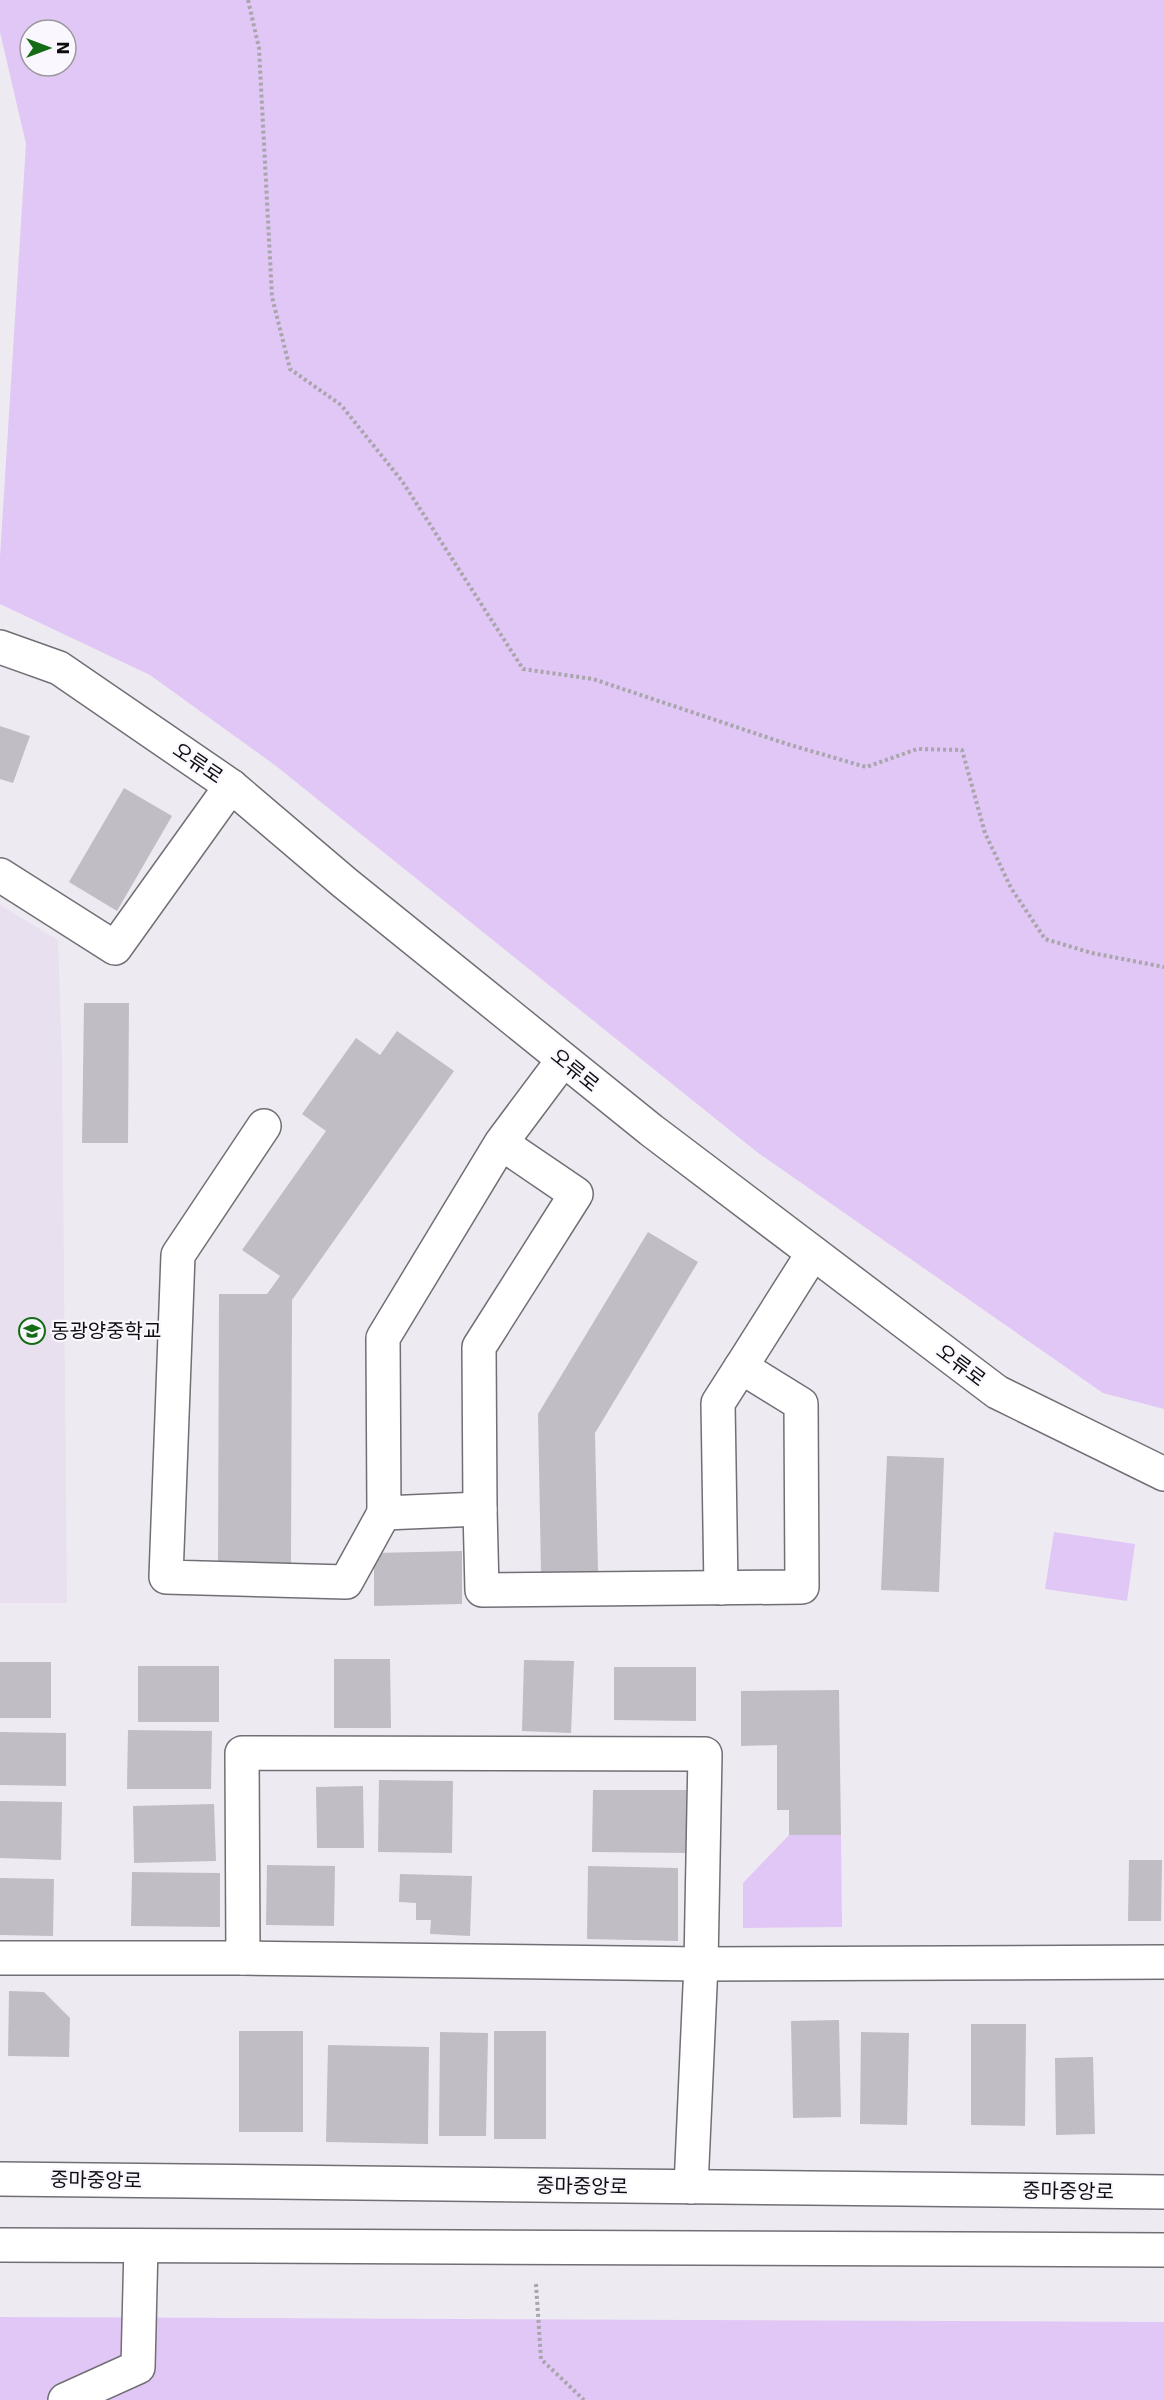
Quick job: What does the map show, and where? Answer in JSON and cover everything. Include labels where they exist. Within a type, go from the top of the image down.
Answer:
[{"type":"street","name":"오류로","points":[[0,647],[59,668],[231,786],[345,883],[563,1060],[997,1392],[1164,1474]]},
{"type":"street","points":[[0,875],[115,948],[231,786]]},
{"type":"street","points":[[264,1126],[178,1255],[166,1577],[346,1582],[384,1513],[383,1338],[501,1143],[563,1060]]},
{"type":"street","points":[[501,1143],[576,1194],[479,1347],[482,1590],[802,1587],[801,1404],[741,1367]]},
{"type":"street","points":[[722,1588],[718,1403],[813,1253]]},
{"type":"street","points":[[384,1513],[480,1509]]},
{"type":"street","points":[[243,1958],[242,1754],[705,1754],[702,1964],[691,2187]]},
{"type":"street","points":[[0,1958],[243,1958],[702,1964],[1164,1962]]},
{"type":"street","name":"중마중앙로","points":[[0,2179],[1164,2192]]},
{"type":"street","points":[[0,2245],[1164,2250]]},
{"type":"street","points":[[64,2400],[138,2367],[141,2246]]},
{"type":"path","points":[[248,0],[259,48],[272,297],[290,369],[341,405],[402,481],[523,669],[593,679],[788,744],[866,767],[917,749],[962,750],[985,833],[1011,888],[1045,939],[1092,953],[1164,968]]},
{"type":"path","points":[[533,2247],[541,2359],[584,2400]]},
{"type":"shaded area","points":[[0,0],[1164,0],[1164,1409],[1103,1393],[757,1152],[276,766],[150,675],[0,604],[0,557],[26,144],[0,32]]},
{"type":"shaded area","name":"동광양중학교","points":[[0,905],[58,940],[62,1058],[67,1603],[0,1603]]},
{"type":"shaded area","points":[[1054,1532],[1135,1544],[1127,1601],[1045,1589]]},
{"type":"shaded area","points":[[789,1835],[841,1835],[842,1927],[743,1928],[743,1883]]},
{"type":"shaded area","points":[[0,2317],[1164,2322],[1164,2400],[0,2400]]},
{"type":"building","points":[[0,726],[30,736],[13,783],[0,779]]},
{"type":"building","points":[[124,788],[172,816],[117,911],[69,882]]},
{"type":"building","points":[[84,1003],[129,1003],[128,1143],[82,1143]]},
{"type":"building","points":[[397,1031],[454,1071],[292,1300],[291,1564],[218,1564],[219,1294],[267,1294],[280,1276],[242,1250],[326,1131],[302,1114],[356,1038],[380,1055]]},
{"type":"building","points":[[648,1232],[698,1262],[595,1433],[598,1571],[541,1572],[538,1414]]},
{"type":"building","points":[[887,1456],[944,1458],[939,1592],[881,1590]]},
{"type":"building","points":[[462,1551],[462,1604],[374,1606],[374,1553]]},
{"type":"building","points":[[334,1659],[390,1659],[391,1728],[334,1728]]},
{"type":"building","points":[[524,1660],[574,1661],[571,1733],[522,1731]]},
{"type":"building","points":[[0,1662],[51,1662],[51,1718],[0,1718]]},
{"type":"building","points":[[138,1666],[219,1666],[219,1722],[138,1722]]},
{"type":"building","points":[[614,1667],[696,1667],[696,1721],[614,1720]]},
{"type":"building","points":[[839,1690],[841,1835],[789,1835],[789,1810],[777,1810],[777,1745],[741,1746],[741,1691]]},
{"type":"building","points":[[128,1730],[212,1731],[211,1789],[127,1789]]},
{"type":"building","points":[[0,1732],[66,1733],[66,1786],[0,1785]]},
{"type":"building","points":[[379,1780],[453,1781],[452,1853],[378,1852]]},
{"type":"building","points":[[363,1786],[364,1848],[317,1848],[316,1787]]},
{"type":"building","points":[[593,1790],[690,1790],[689,1853],[592,1852]]},
{"type":"building","points":[[0,1801],[62,1802],[61,1860],[0,1858]]},
{"type":"building","points":[[214,1804],[216,1861],[134,1863],[133,1806]]},
{"type":"building","points":[[1129,1860],[1162,1860],[1161,1921],[1128,1921]]},
{"type":"building","points":[[267,1865],[335,1866],[334,1926],[266,1925]]},
{"type":"building","points":[[588,1866],[678,1868],[678,1941],[587,1939]]},
{"type":"building","points":[[132,1872],[220,1873],[220,1927],[131,1926]]},
{"type":"building","points":[[400,1874],[472,1876],[470,1936],[430,1934],[431,1920],[416,1920],[416,1903],[399,1902]]},
{"type":"building","points":[[0,1878],[54,1879],[53,1936],[0,1935]]},
{"type":"building","points":[[9,1991],[44,1992],[70,2018],[69,2057],[8,2056]]},
{"type":"building","points":[[839,2020],[841,2117],[793,2118],[791,2021]]},
{"type":"building","points":[[971,2024],[1026,2024],[1025,2126],[971,2125]]},
{"type":"building","points":[[239,2031],[303,2031],[303,2132],[239,2132]]},
{"type":"building","points":[[494,2031],[546,2031],[546,2139],[494,2139]]},
{"type":"building","points":[[440,2032],[488,2033],[486,2136],[439,2136]]},
{"type":"building","points":[[861,2032],[909,2033],[907,2125],[860,2124]]},
{"type":"building","points":[[328,2045],[429,2047],[428,2144],[326,2142]]},
{"type":"building","points":[[1093,2057],[1095,2134],[1056,2135],[1055,2058]]},
{"type":"place","name":"동광양중학교","points":[[32,1331]]}]
